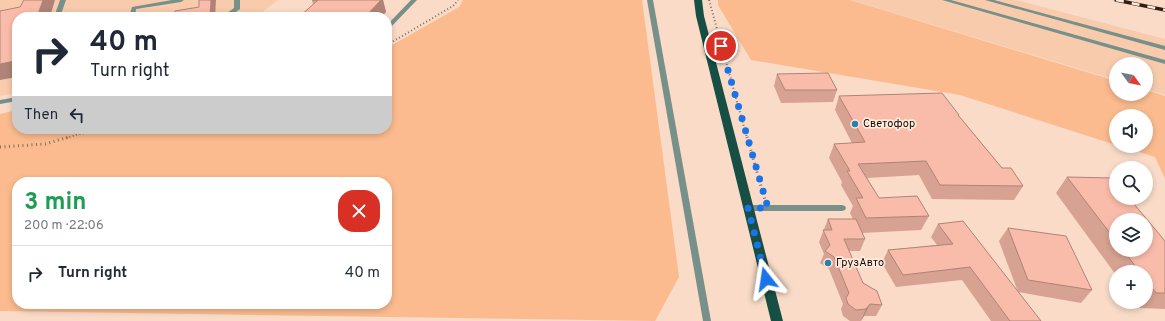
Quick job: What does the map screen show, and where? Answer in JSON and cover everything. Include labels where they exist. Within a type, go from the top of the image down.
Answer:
[{"type":"main road","points":[[698,0],[700,16],[778,321]]},
{"type":"lane","points":[[59,12],[63,0]]},
{"type":"lane","points":[[133,12],[134,8],[181,0]]},
{"type":"lane","points":[[233,12],[237,10],[237,0]]},
{"type":"lane","points":[[392,23],[414,0]]},
{"type":"lane","points":[[650,0],[707,321]]},
{"type":"lane","points":[[945,0],[1165,62]]},
{"type":"lane","points":[[988,0],[1165,48]]},
{"type":"lane","points":[[0,102],[12,100]]},
{"type":"lane","points":[[748,208],[842,208]]},
{"type":"path","points":[[392,42],[453,6],[458,0]]},
{"type":"path","points":[[709,0],[768,208]]},
{"type":"path","points":[[0,147],[45,144],[79,134]]},
{"type":"shaded area","points":[[0,0],[278,0],[262,12],[12,12],[12,94],[0,96]]},
{"type":"shaded area","points":[[463,0],[642,0],[679,277],[655,321],[0,311],[0,114],[12,111],[12,134],[392,134],[392,45],[459,7]]},
{"type":"shaded area","points":[[718,0],[850,0],[1109,79],[1109,101],[1153,101],[1153,92],[1165,96],[1165,179],[1155,157],[1143,153],[1153,153],[1153,109],[1109,109],[1109,143],[960,95],[751,60],[718,5]]},
{"type":"shaded area","points":[[851,0],[1016,0],[1165,39],[1165,95],[1153,91],[1153,57],[1109,57],[1109,78]]},
{"type":"building","points":[[24,0],[43,0],[39,12],[12,12],[12,62],[0,64],[0,11],[20,7]]},
{"type":"building","points":[[199,0],[211,0],[210,12],[175,12],[175,11],[199,7]]},
{"type":"building","points":[[318,0],[381,0],[370,12],[305,12]]},
{"type":"building","points":[[828,73],[837,90],[785,90],[777,74]]},
{"type":"building","points":[[942,93],[958,115],[1002,168],[1011,168],[1023,186],[940,185],[926,161],[858,164],[879,198],[917,196],[929,216],[866,218],[856,198],[863,198],[847,171],[850,171],[834,144],[865,142],[839,96]]},
{"type":"building","points":[[1067,177],[1109,178],[1109,205],[1135,205],[1142,213],[1109,213],[1109,232]]},
{"type":"building","points":[[828,219],[856,219],[865,239],[844,239],[863,283],[877,291],[882,305],[870,304],[866,309],[856,310],[848,304],[846,298],[849,293],[834,257],[825,251],[830,245],[823,230],[832,230]]},
{"type":"building","points":[[963,221],[1041,321],[1010,321],[970,267],[903,275],[888,250],[953,244],[938,224]]},
{"type":"building","points":[[1153,227],[1165,241],[1165,293],[1156,293],[1153,289],[1153,265],[1135,265],[1128,257],[1153,257]]},
{"type":"building","points":[[1008,228],[1066,236],[1092,290],[1028,280]]},
{"type":"railway","points":[[1116,0],[1165,10]]},
{"type":"place","name":"Светофор","points":[[855,124]]},
{"type":"place","name":"ГрузАвто","points":[[828,263]]},
{"type":"route","points":[[721,46],[768,208],[748,208],[766,279]]}]
